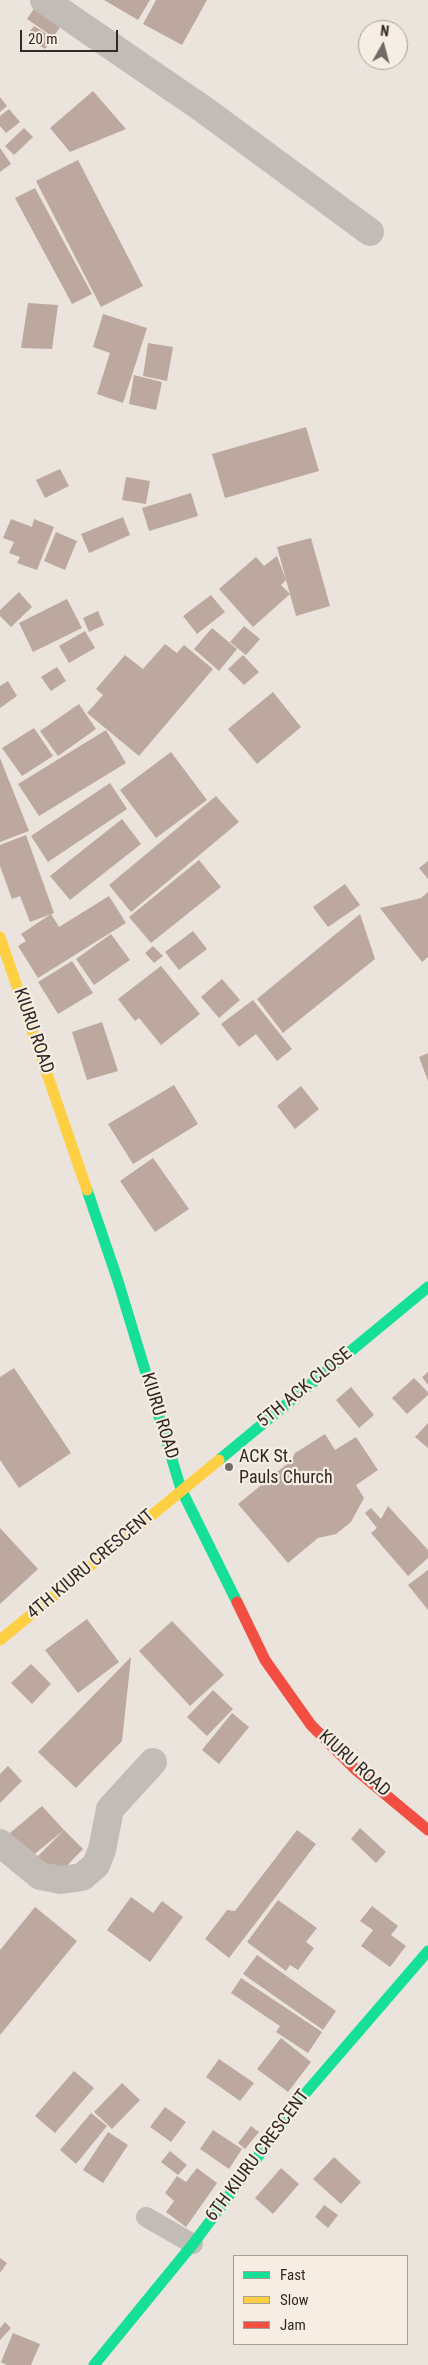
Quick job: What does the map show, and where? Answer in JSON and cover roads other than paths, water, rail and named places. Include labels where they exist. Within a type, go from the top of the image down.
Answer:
[{"type":"street","points":[[44,0],[203,109],[370,232]]},
{"type":"street","name":"KIURU ROAD","points":[[0,937],[118,1281],[181,1489],[265,1660],[311,1725],[356,1770],[428,1830]]},
{"type":"street","name":"5TH ACK CLOSE","points":[[181,1489],[428,1287]]},
{"type":"street","name":"4TH KIURU CRESCENT","points":[[0,1640],[181,1489]]},
{"type":"street","points":[[0,1843],[40,1876],[61,1880],[82,1877],[96,1865],[102,1850],[110,1809],[153,1762]]},
{"type":"street","name":"6TH KIURU CRESCENT","points":[[94,2365],[193,2244],[303,2096],[428,1950]]},
{"type":"lane","points":[[146,2217],[193,2244]]},
{"type":"place","name":"ACK St. Pauls Church","points":[[229,1467]]}]
